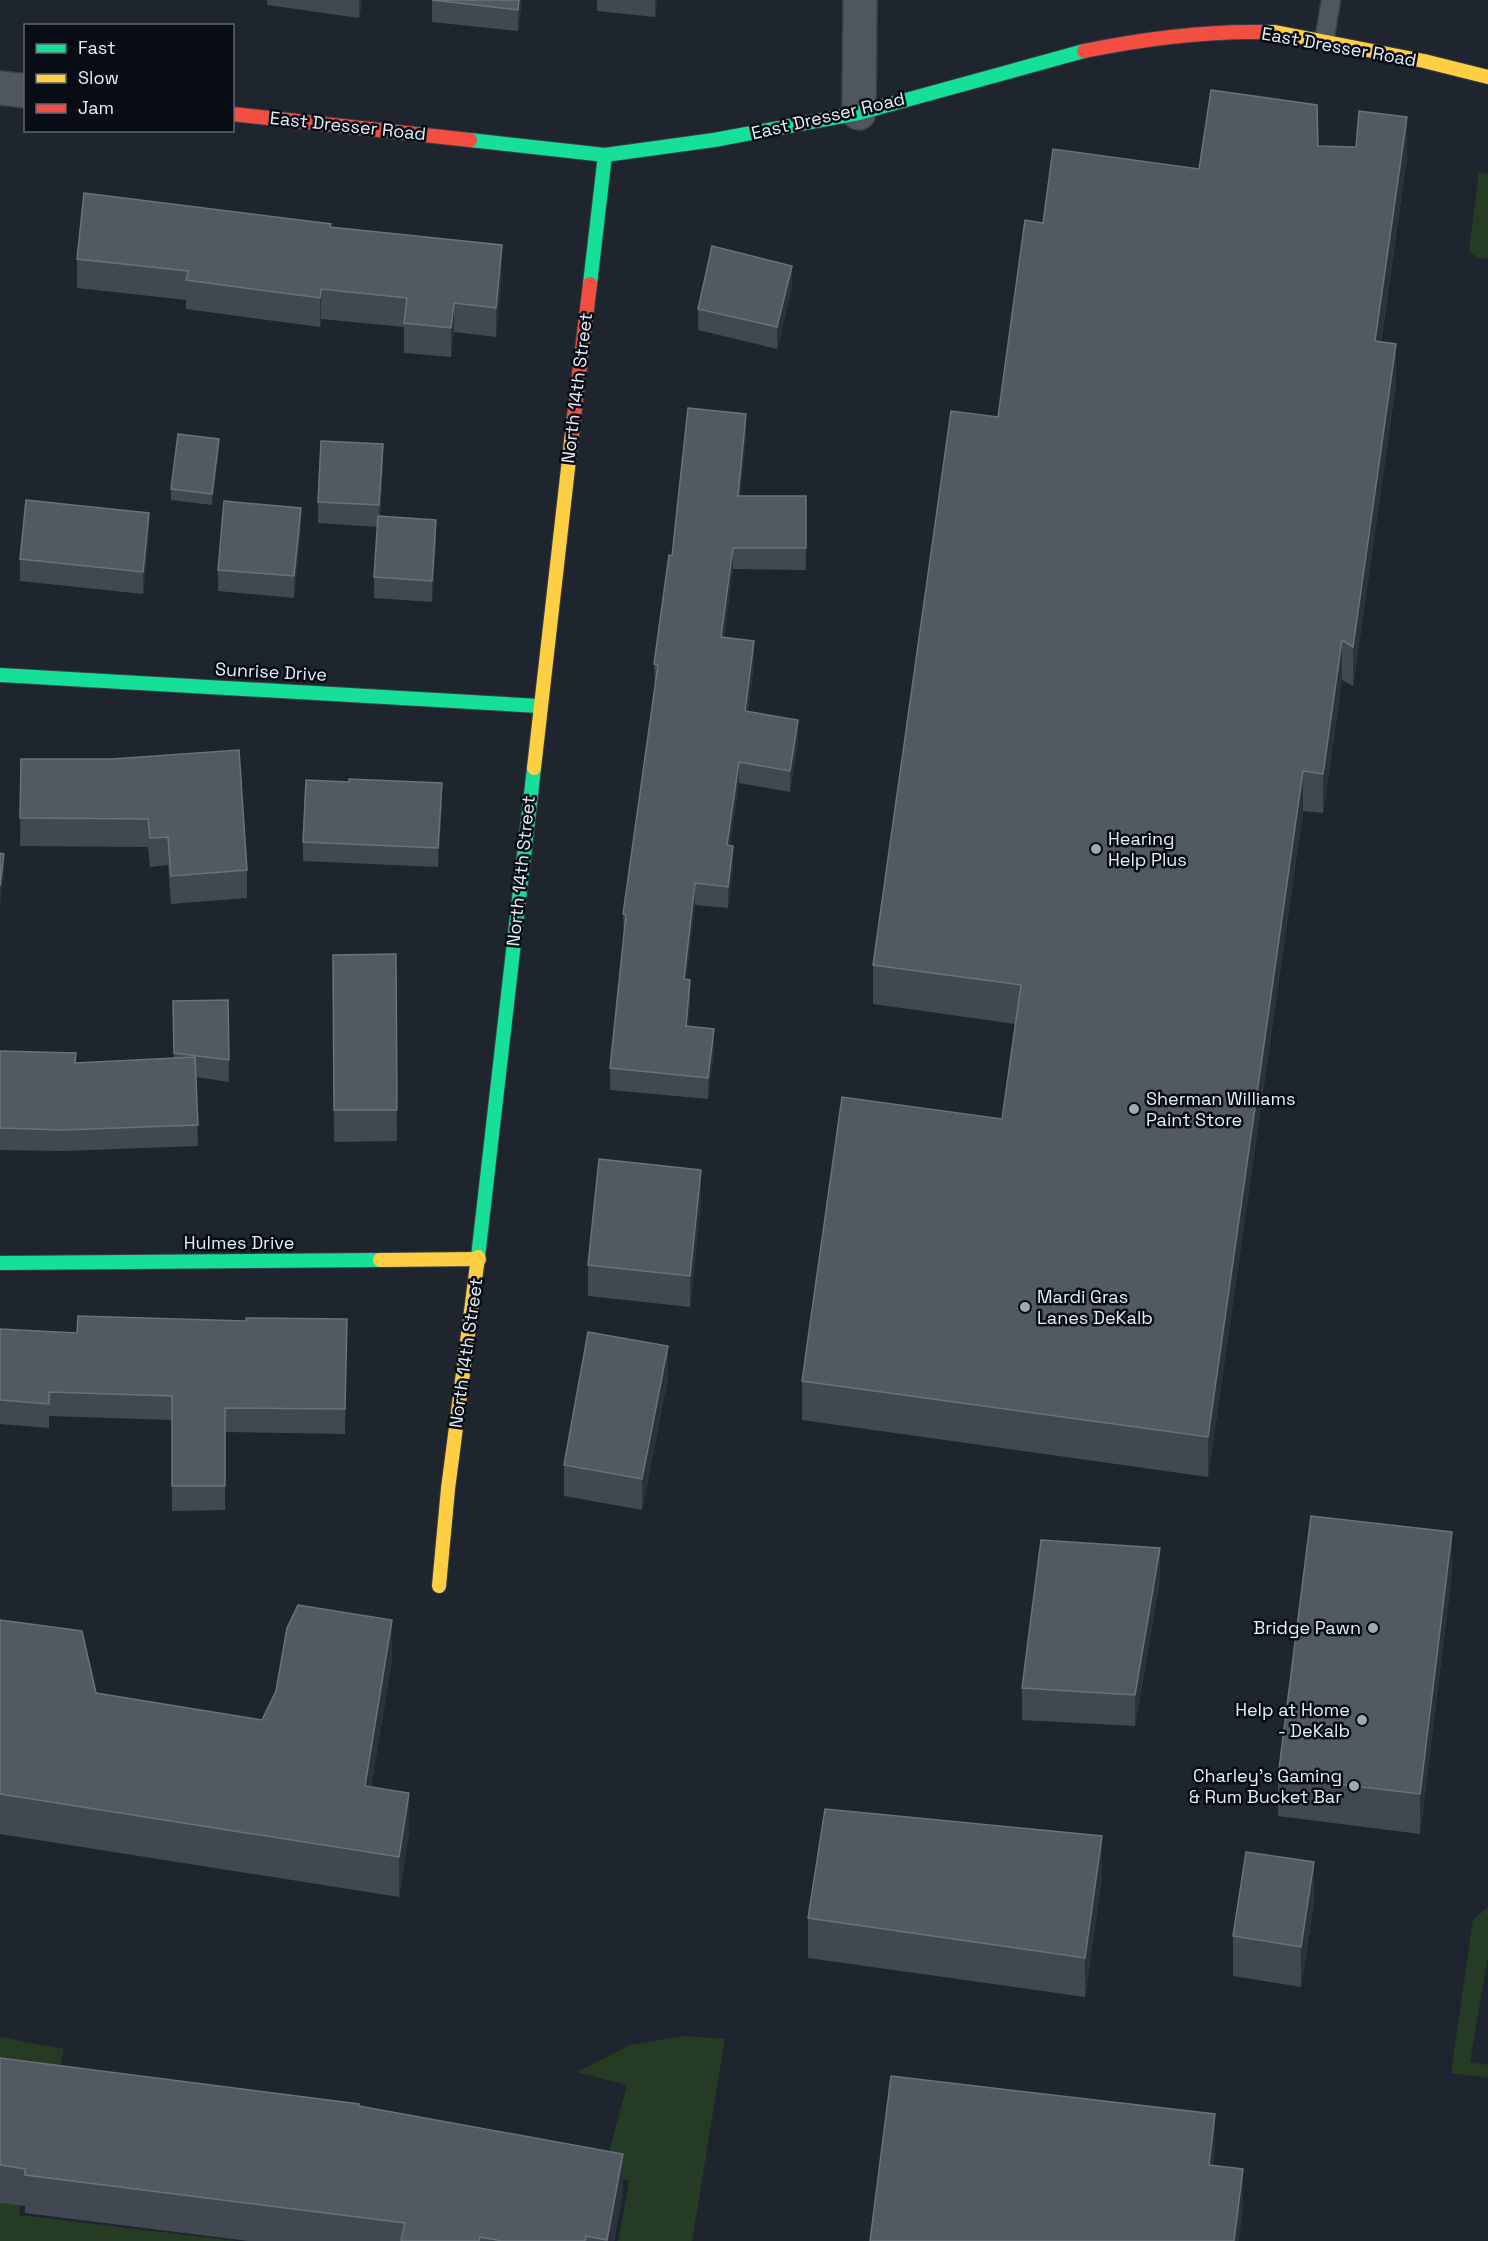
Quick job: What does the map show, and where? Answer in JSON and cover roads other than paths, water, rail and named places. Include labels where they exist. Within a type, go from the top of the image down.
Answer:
[{"type":"street","points":[[859,113],[860,0]]},
{"type":"street","name":"East Dresser Road","points":[[234,114],[604,155],[714,140],[859,113],[1007,69],[1138,40],[1212,31],[1275,32],[1488,76]]},
{"type":"street","points":[[0,88],[24,91]]},
{"type":"street","name":"North 14th Street","points":[[439,1586],[446,1503],[479,1259],[539,706],[604,155]]},
{"type":"street","name":"Sunrise Drive","points":[[0,675],[539,706]]},
{"type":"street","name":"Hulmes Drive","points":[[0,1263],[479,1259]]},
{"type":"lane","points":[[1324,42],[1331,0]]},
{"type":"place","name":"Hearing Help Plus","points":[[1096,849]]},
{"type":"place","name":"Sherman Williams Paint Store","points":[[1134,1109]]},
{"type":"place","name":"Mardi Gras Lanes DeKalb","points":[[1025,1307]]},
{"type":"place","name":"Bridge Pawn","points":[[1373,1628]]},
{"type":"place","name":"Help at Home - DeKalb","points":[[1362,1720]]},
{"type":"place","name":"Charley's Gaming & Rum Bucket Bar","points":[[1354,1786]]}]
